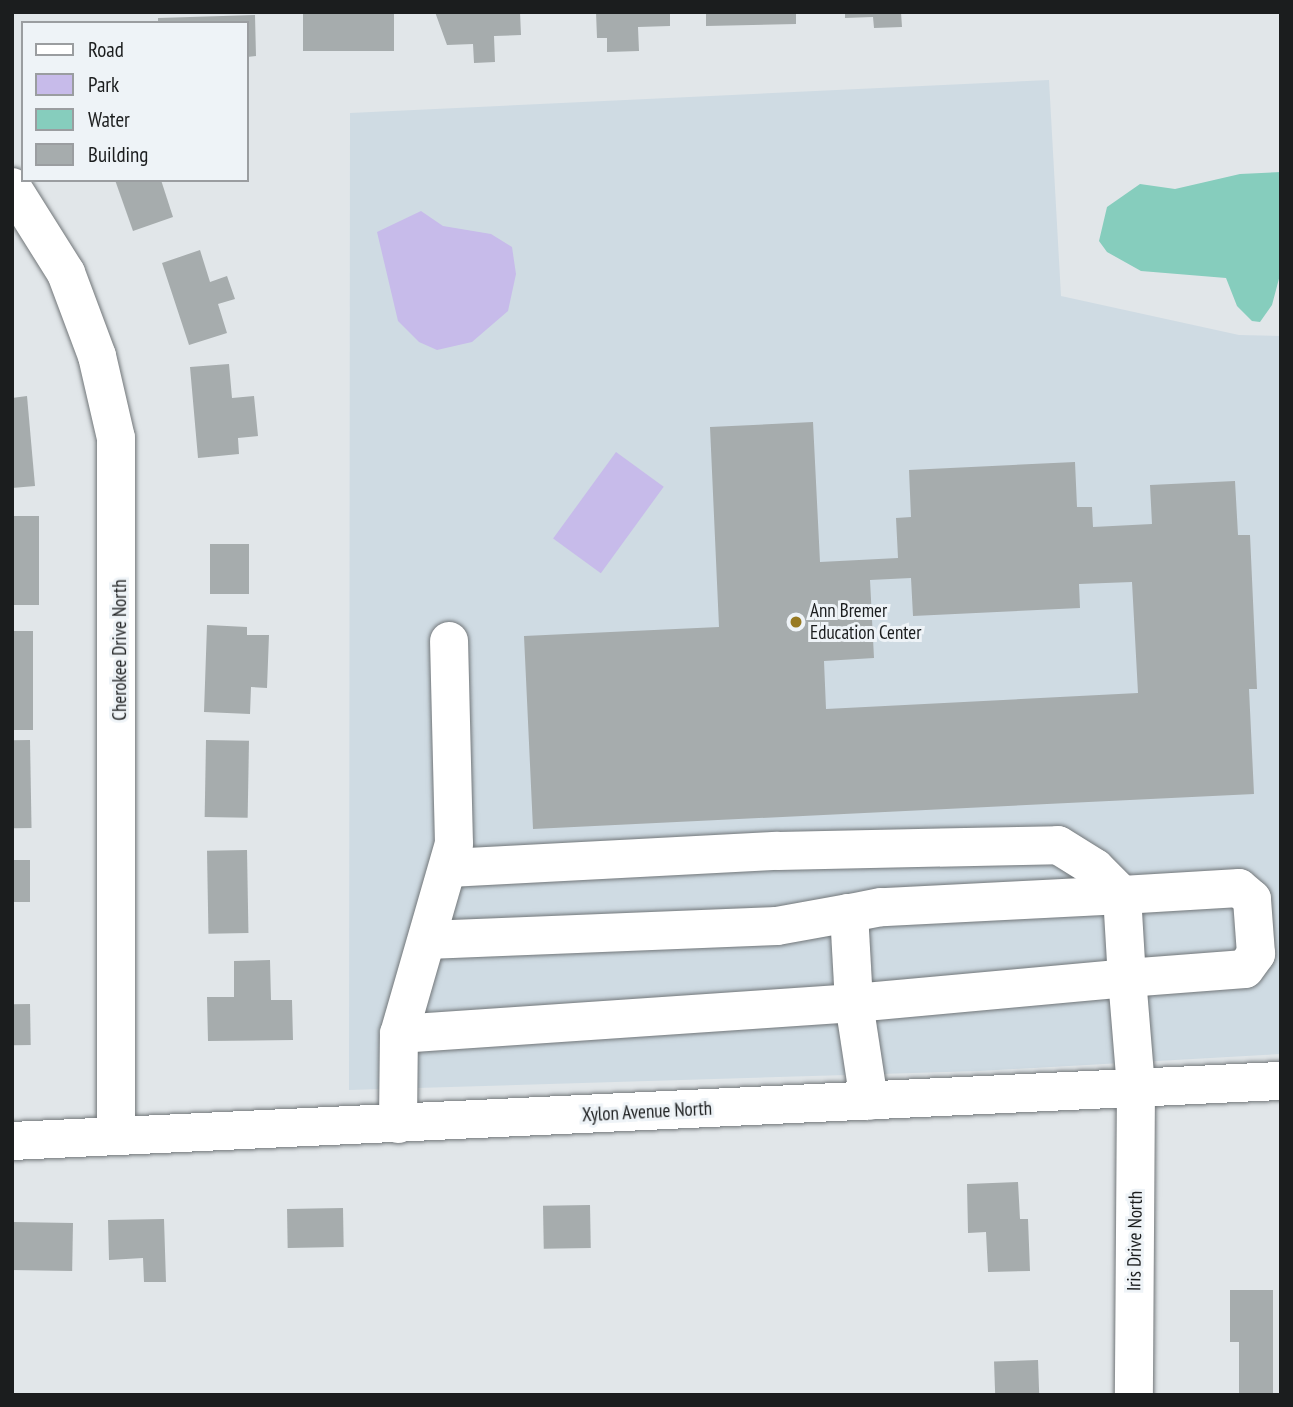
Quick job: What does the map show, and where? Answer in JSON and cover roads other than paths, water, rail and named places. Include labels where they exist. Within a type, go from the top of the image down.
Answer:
[{"type":"street","name":"Cherokee Drive North","points":[[12,187],[66,273],[97,356],[116,439],[116,1136]]},
{"type":"street","points":[[398,1124],[399,1034],[454,845],[449,641]]},
{"type":"street","points":[[449,868],[1037,842],[1071,852],[1122,895]]},
{"type":"street","points":[[399,1034],[853,1003],[1245,970],[1256,954],[1252,899],[1240,888],[849,913],[777,926],[427,940]]},
{"type":"street","name":"Iris Drive North","points":[[1122,895],[1136,1088],[1134,1395]]},
{"type":"street","points":[[849,913],[853,1003],[869,1101]]},
{"type":"street","name":"Xylon Avenue North","points":[[12,1141],[1281,1081]]},
{"type":"water","points":[[1281,172],[1281,271],[1272,305],[1260,322],[1252,321],[1237,306],[1226,278],[1141,271],[1107,252],[1099,241],[1107,207],[1140,184],[1175,189],[1240,174]]},
{"type":"place","name":"Ann Bremer Education Center","points":[[796,622]]}]
